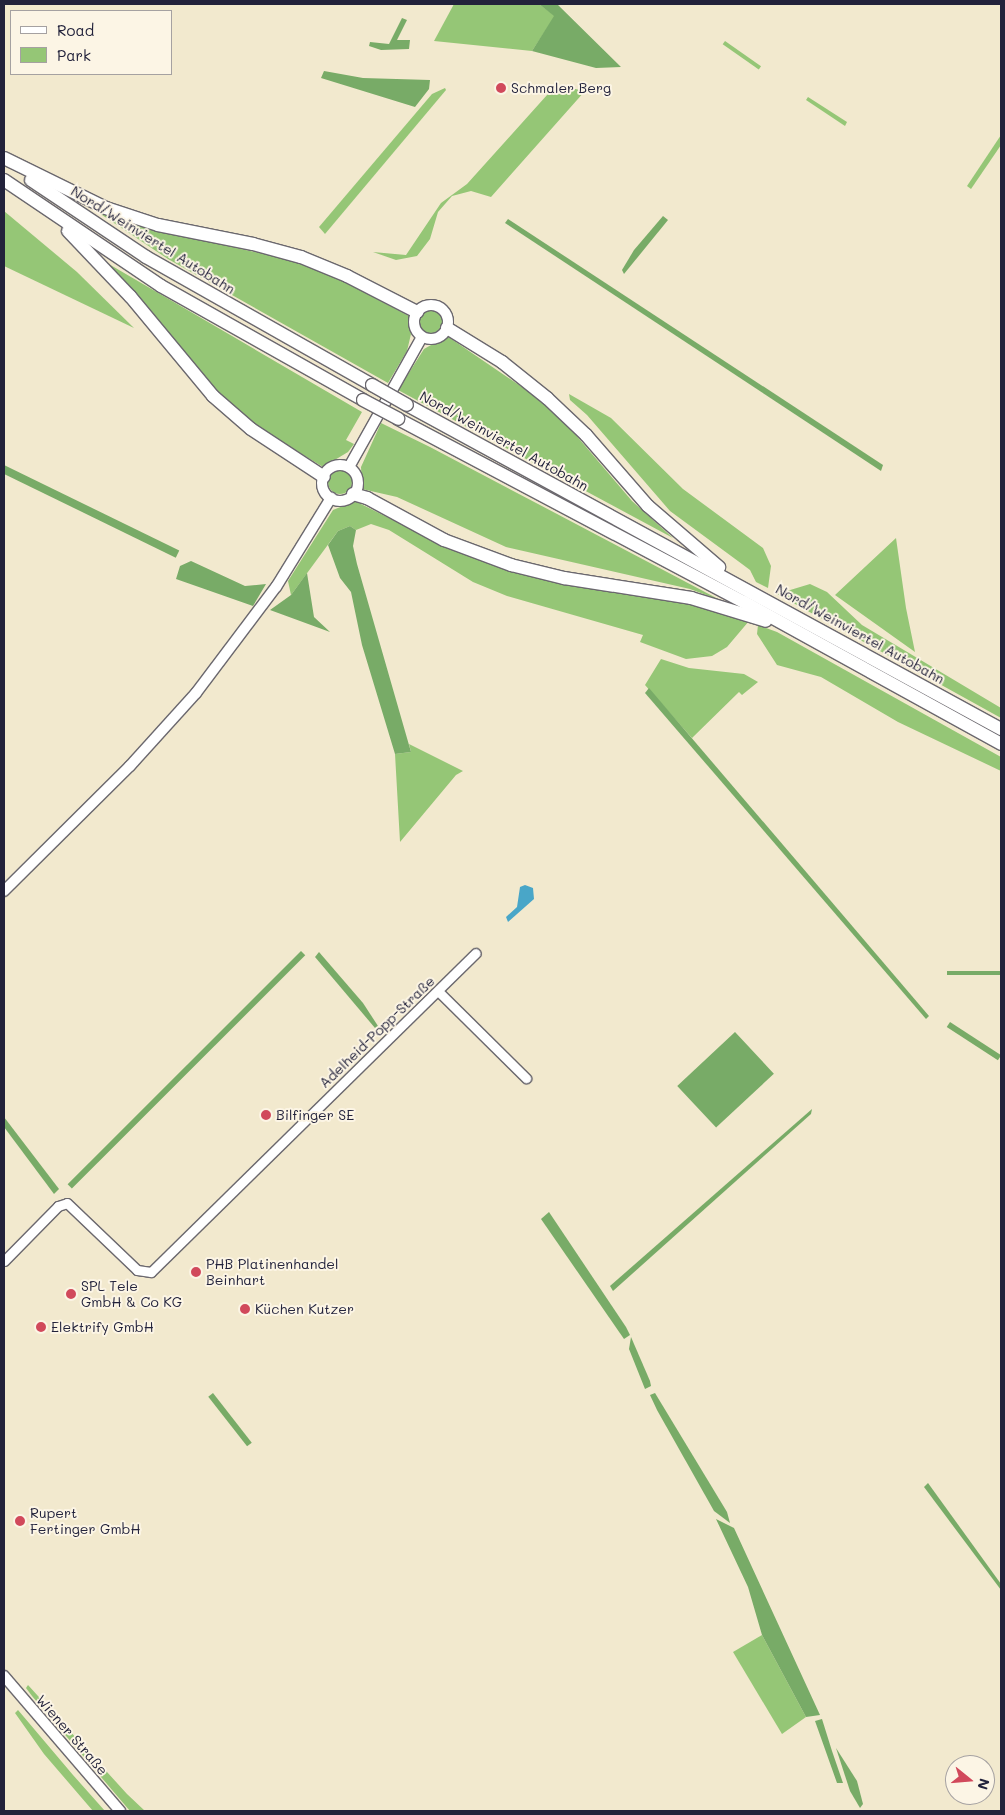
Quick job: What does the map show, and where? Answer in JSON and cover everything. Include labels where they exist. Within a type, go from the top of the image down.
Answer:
[{"type":"highway","points":[[4,159],[106,208],[165,226],[293,255],[347,276],[417,312]]},
{"type":"highway","name":"Nord/Weinviertel Autobahn","points":[[4,159],[48,193],[146,257],[407,405],[736,582],[1001,729]]},
{"type":"highway","name":"Nord/Weinviertel Autobahn","points":[[4,180],[56,218],[188,302],[363,400],[801,634],[1001,744]]},
{"type":"highway","points":[[56,218],[130,296],[213,396],[251,429],[324,477]]},
{"type":"highway","points":[[447,328],[502,362],[547,398],[586,435],[648,506],[736,582]]},
{"type":"highway","points":[[354,494],[367,498],[444,540],[510,565],[564,578],[691,598],[801,634]]},
{"type":"main road","points":[[425,305],[440,307],[446,314],[447,328],[438,338],[422,337],[414,327],[417,312],[425,305]]},
{"type":"main road","points":[[349,467],[422,337]]},
{"type":"main road","points":[[334,466],[349,467],[358,480],[354,494],[345,500],[331,498],[324,490],[324,477],[334,466]]},
{"type":"main road","points":[[4,891],[130,766],[196,693],[276,587],[331,498]]},
{"type":"main road","name":"Wiener Straße","points":[[4,1676],[120,1811]]},
{"type":"street","name":"Adelheid-Popp-Straße","points":[[4,1260],[58,1206],[66,1203],[72,1205],[137,1270],[145,1274],[157,1267],[476,953]]},
{"type":"street","points":[[438,991],[526,1078]]},
{"type":"green space","points":[[454,4],[539,4],[555,16],[532,51],[434,41]]},
{"type":"green space","points":[[539,4],[557,4],[621,67],[596,68],[532,51],[554,16]]},
{"type":"green space","points":[[402,18],[407,20],[397,40],[410,40],[409,49],[381,50],[369,46],[370,42],[389,44]]},
{"type":"green space","points":[[725,41],[761,66],[759,70],[723,44]]},
{"type":"green space","points":[[324,71],[363,78],[430,80],[429,89],[415,107],[321,78]]},
{"type":"green space","points":[[556,85],[585,91],[491,197],[471,191],[452,196],[438,212],[430,239],[417,256],[396,260],[373,252],[406,255],[441,203],[467,184]]},
{"type":"green space","points":[[445,88],[446,90],[325,234],[319,227],[432,94]]},
{"type":"green space","points":[[808,97],[847,122],[845,126],[806,100]]},
{"type":"green space","points":[[1001,135],[1001,145],[971,189],[967,186]]},
{"type":"green space","points":[[93,209],[146,228],[287,259],[335,277],[409,316],[411,334],[407,351],[388,383],[168,259]]},
{"type":"green space","points":[[4,211],[77,272],[134,328],[4,266]]},
{"type":"green space","points":[[663,216],[668,220],[624,274],[622,270],[634,250]]},
{"type":"green space","points":[[508,219],[883,465],[881,471],[505,223]]},
{"type":"green space","points":[[107,263],[362,412],[346,440],[354,444],[348,452],[323,467],[256,426],[216,392]]},
{"type":"green space","points":[[431,310],[436,311],[442,317],[442,327],[436,333],[431,334],[426,333],[420,327],[419,322],[420,317],[426,311]]},
{"type":"green space","points":[[447,336],[538,398],[575,434],[632,501],[673,538],[398,390],[424,349]]},
{"type":"green space","points":[[569,394],[611,418],[683,489],[763,548],[771,566],[768,588],[756,582],[750,570],[670,511],[587,415],[570,400]]},
{"type":"green space","points":[[381,423],[722,601],[690,589],[506,547],[397,497],[362,489],[361,467]]},
{"type":"green space","points":[[4,465],[179,550],[176,558],[4,474]]},
{"type":"green space","points":[[340,470],[348,474],[352,482],[348,490],[340,494],[332,490],[328,482],[332,474]]},
{"type":"green space","points":[[355,501],[437,542],[698,605],[749,621],[727,647],[712,656],[686,659],[640,642],[643,635],[507,596],[473,582],[389,530],[371,524],[356,530],[350,526],[338,531],[291,595],[288,581],[333,510]]},
{"type":"green space","points":[[350,526],[356,530],[353,546],[357,564],[411,752],[395,754],[362,645],[351,592],[340,578],[328,545],[338,531]]},
{"type":"green space","points":[[896,538],[906,608],[915,652],[835,595]]},
{"type":"green space","points":[[191,561],[245,586],[266,584],[253,606],[176,579],[180,566]]},
{"type":"green space","points":[[307,573],[314,617],[330,632],[270,610],[291,595]]},
{"type":"green space","points":[[810,584],[827,592],[862,625],[1001,708],[1001,718],[777,594]]},
{"type":"green space","points":[[758,625],[777,632],[1001,757],[1001,771],[898,722],[821,677],[777,665],[757,634]]},
{"type":"green space","points":[[661,659],[689,668],[744,674],[758,682],[742,695],[739,692],[692,738],[645,685]]},
{"type":"green space","points":[[649,688],[929,1016],[926,1019],[645,693]]},
{"type":"green space","points":[[409,744],[463,771],[456,775],[400,842],[395,754],[411,752]]},
{"type":"green space","points":[[301,951],[305,955],[72,1189],[68,1184]]},
{"type":"green space","points":[[319,952],[363,1003],[378,1026],[375,1028],[315,957]]},
{"type":"green space","points":[[947,971],[1001,971],[1001,975],[947,975]]},
{"type":"green space","points":[[950,1022],[1001,1055],[998,1060],[947,1027]]},
{"type":"green space","points":[[735,1032],[774,1074],[716,1128],[677,1086]]},
{"type":"green space","points":[[812,1109],[811,1114],[613,1291],[610,1286]]},
{"type":"green space","points":[[4,1117],[59,1189],[54,1194],[4,1127]]},
{"type":"green space","points":[[549,1212],[626,1327],[630,1335],[624,1339],[541,1219]]},
{"type":"green space","points":[[631,1337],[650,1381],[651,1386],[645,1389],[629,1349]]},
{"type":"green space","points":[[213,1393],[252,1443],[247,1446],[208,1397]]},
{"type":"green space","points":[[655,1393],[727,1512],[730,1523],[714,1511],[657,1410],[650,1395]]},
{"type":"green space","points":[[928,1483],[1001,1584],[1001,1590],[924,1487]]},
{"type":"green space","points":[[716,1519],[734,1528],[820,1715],[806,1717],[762,1635],[748,1587]]},
{"type":"green space","points":[[762,1635],[806,1717],[782,1734],[733,1652]]},
{"type":"green space","points":[[28,1685],[127,1794],[145,1811],[130,1811],[32,1696],[26,1688]]},
{"type":"green space","points":[[18,1710],[105,1811],[93,1811],[44,1754],[15,1713]]},
{"type":"green space","points":[[822,1719],[843,1783],[837,1783],[815,1721]]},
{"type":"green space","points":[[836,1748],[857,1781],[863,1804],[860,1808],[850,1791]]},
{"type":"water","points":[[525,885],[533,888],[534,899],[508,922],[506,917],[517,907],[520,887]]},
{"type":"place","name":"Schmaler Berg","points":[[501,88]]},
{"type":"place","name":"Bilfinger SE","points":[[266,1115]]},
{"type":"place","name":"PHB Platinenhandel Beinhart","points":[[196,1272]]},
{"type":"place","name":"SPL Tele GmbH & Co KG","points":[[71,1294]]},
{"type":"place","name":"Küchen Kutzer","points":[[245,1309]]},
{"type":"place","name":"Elektrify GmbH","points":[[41,1327]]},
{"type":"place","name":"Rupert Fertinger GmbH","points":[[20,1521]]}]
